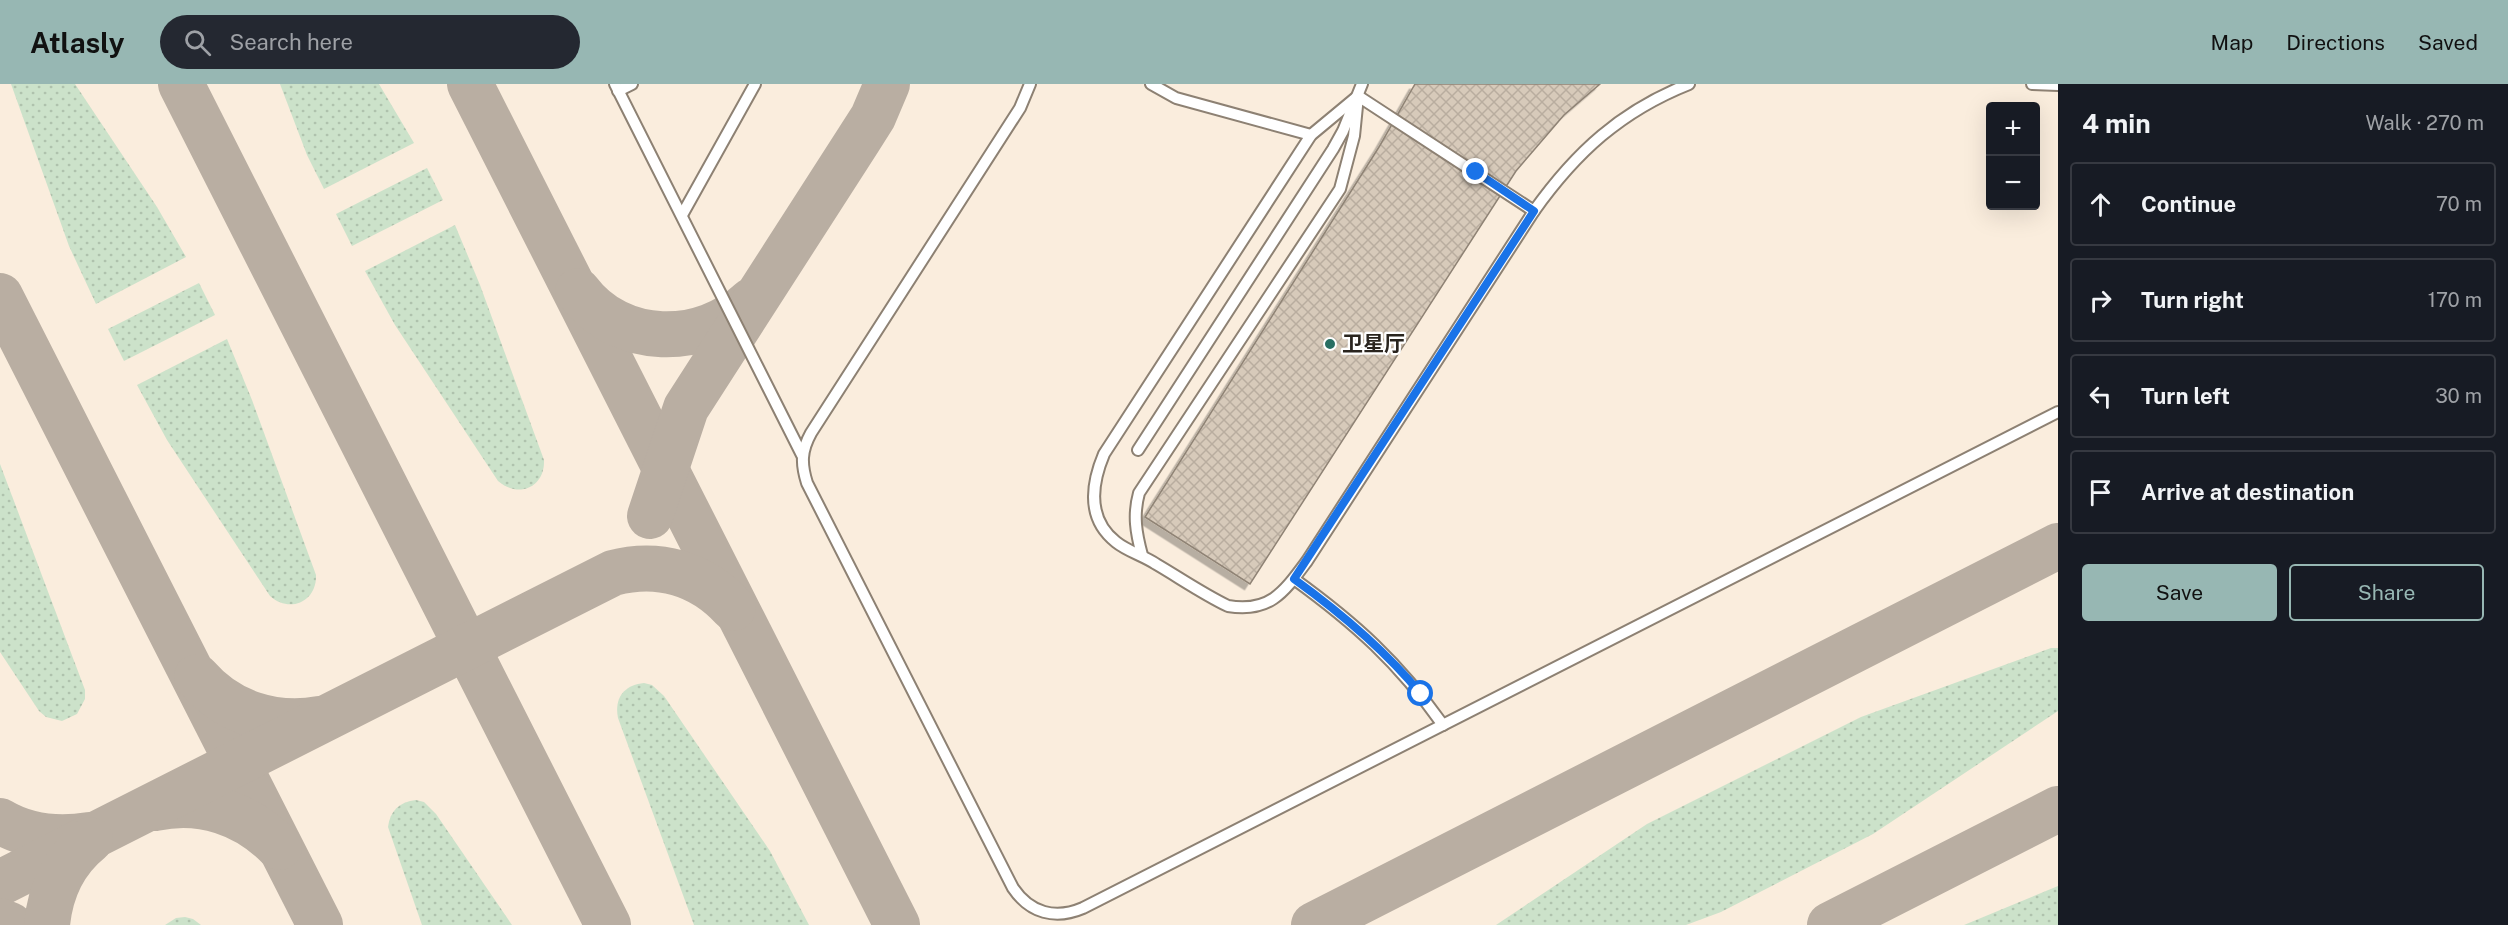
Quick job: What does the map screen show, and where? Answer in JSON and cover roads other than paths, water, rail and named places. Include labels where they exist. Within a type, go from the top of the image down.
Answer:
[{"type":"lane","points":[[632,84],[616,88],[802,455]]},
{"type":"lane","points":[[682,215],[755,84]]},
{"type":"lane","points":[[1030,84],[1020,108],[810,433],[802,455],[802,465],[807,483],[1013,888],[1020,898],[1036,911],[1059,915],[1083,908],[2058,412]]},
{"type":"lane","points":[[1151,84],[1176,98],[1311,135]]},
{"type":"lane","points":[[1138,450],[1333,149],[1362,84]]},
{"type":"lane","points":[[1358,96],[1311,135],[1104,454],[1094,485],[1096,516],[1104,530],[1117,544],[1142,555],[1215,600],[1240,608],[1265,605],[1276,598],[1294,579],[1534,211],[1560,176],[1600,136],[1649,102],[1689,84]]},
{"type":"lane","points":[[2032,84],[2058,85]]},
{"type":"lane","points":[[1358,96],[1534,211]]},
{"type":"lane","points":[[1142,555],[1135,523],[1135,508],[1139,494],[1340,189],[1348,166],[1358,96]]},
{"type":"lane","points":[[1294,579],[1336,609],[1385,653],[1421,694],[1443,725]]},
{"type":"place","name":"卫星厅","points":[[1330,344]]}]
